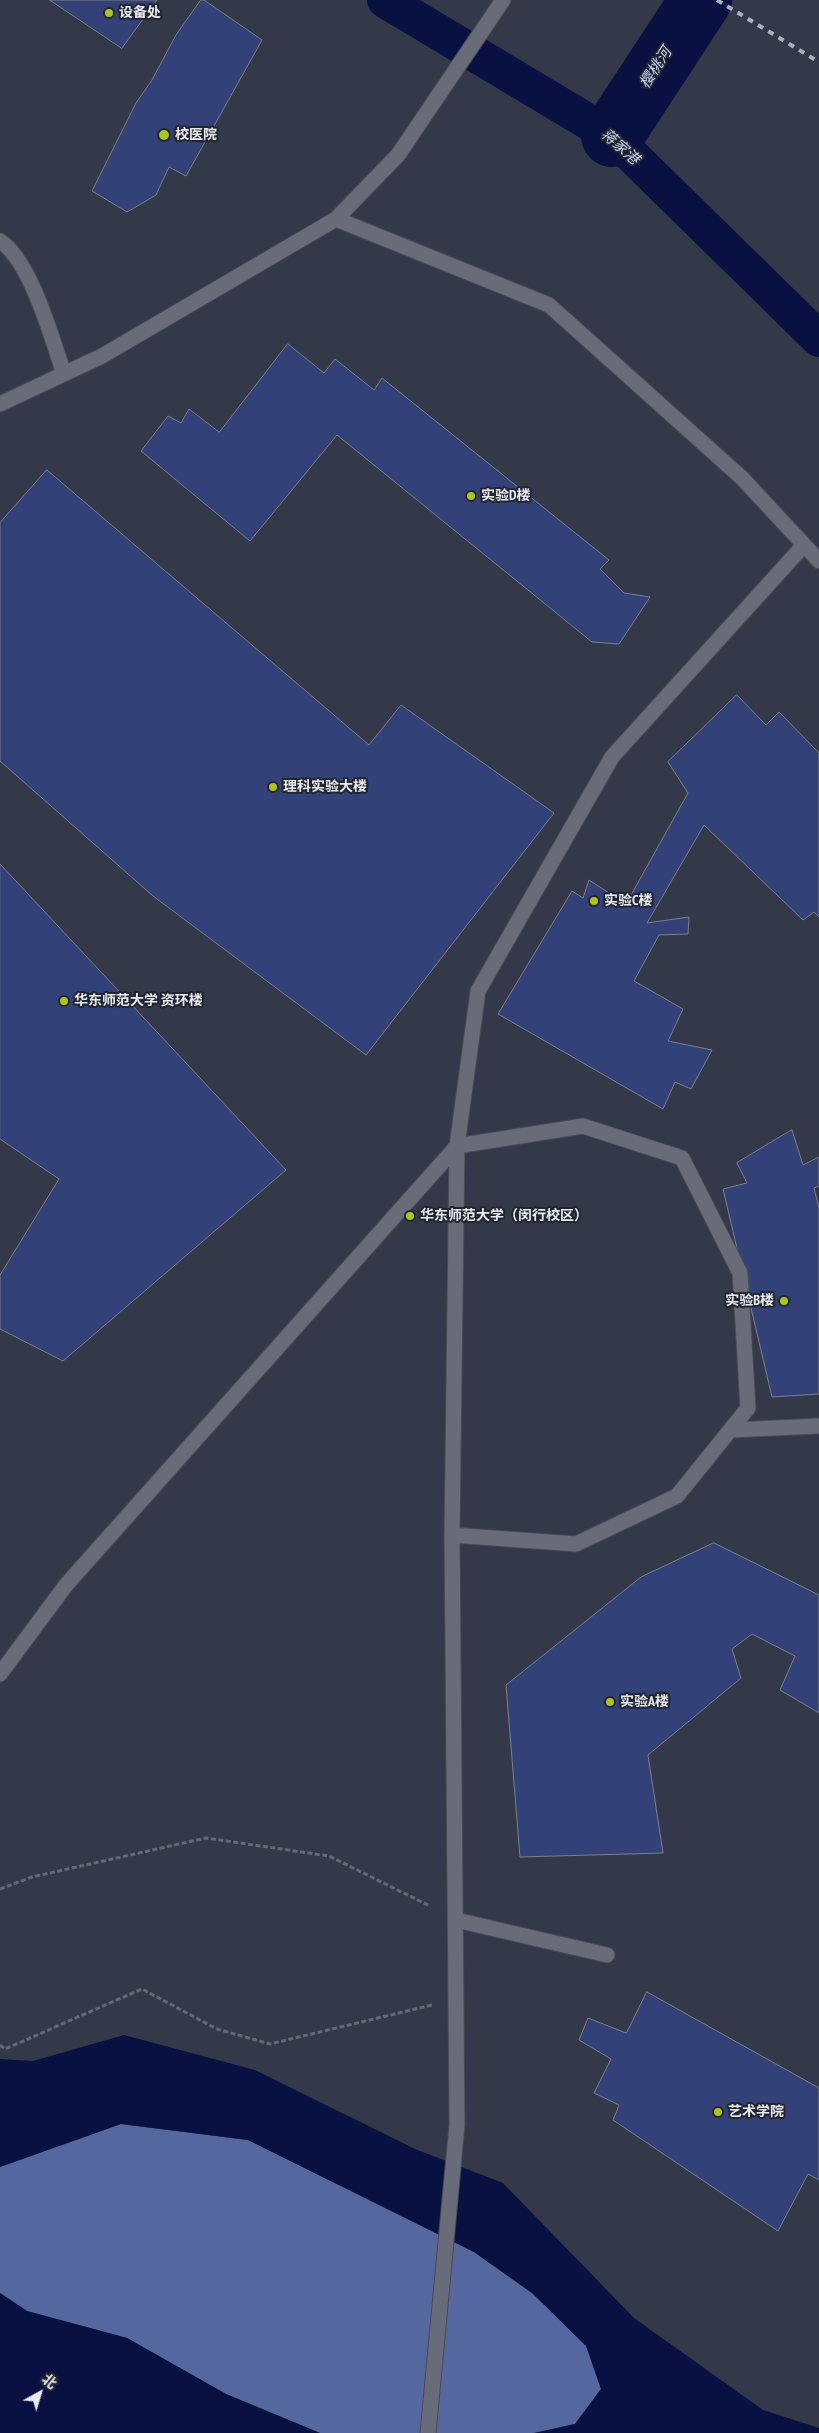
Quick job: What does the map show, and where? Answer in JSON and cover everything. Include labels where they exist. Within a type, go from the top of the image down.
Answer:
[{"type":"street","points":[[0,404],[102,356],[336,219],[398,155],[503,0]]},
{"type":"street","points":[[336,219],[549,305],[742,478],[819,561]]},
{"type":"street","points":[[0,241],[10,248],[40,301],[64,374]]},
{"type":"street","points":[[428,2433],[457,2125],[452,1535],[457,1146],[478,991],[612,757],[804,545]]},
{"type":"street","points":[[0,1674],[66,1585],[457,1146],[583,1126],[682,1158],[740,1273],[748,1408],[677,1496],[576,1544],[452,1535]]},
{"type":"street","points":[[731,1430],[819,1426]]},
{"type":"street","points":[[456,1920],[607,1955]]},
{"type":"path","points":[[0,1889],[32,1877],[206,1838],[329,1856],[456,1920]]},
{"type":"path","points":[[0,2045],[5,2049],[142,1989],[217,2029],[270,2044],[457,1998]]},
{"type":"shaded area","name":"华东师范大学（闵行校区）","points":[[0,0],[819,0],[819,2433],[0,2433]]},
{"type":"shaded area","points":[[124,2035],[255,2070],[415,2149],[503,2183],[634,2318],[763,2410],[819,2428],[819,2433],[534,2433],[575,2424],[601,2389],[586,2346],[532,2293],[474,2252],[248,2140],[121,2124],[0,2167],[0,2059],[33,2061]]},
{"type":"shaded area","points":[[121,2124],[248,2140],[474,2252],[532,2293],[587,2346],[601,2389],[575,2424],[534,2433],[320,2433],[226,2394],[127,2338],[27,2311],[0,2293],[0,2167]]},
{"type":"shaded area","points":[[0,2293],[27,2311],[127,2338],[226,2394],[320,2433],[0,2433]]},
{"type":"building","name":"设备处","points":[[50,0],[157,0],[122,48]]},
{"type":"building","name":"校医院","points":[[201,0],[204,0],[262,40],[186,176],[169,167],[156,195],[127,212],[92,191],[136,103],[152,80],[176,35]]},
{"type":"building","name":"实验D楼","points":[[288,344],[324,373],[335,359],[374,390],[382,378],[609,560],[600,569],[624,593],[650,597],[619,644],[592,642],[337,435],[250,541],[141,451],[168,416],[181,423],[189,409],[219,432]]},
{"type":"building","name":"理科实验大楼","points":[[47,470],[369,745],[401,705],[554,813],[366,1055],[153,896],[0,761],[0,523]]},
{"type":"building","name":"实验C楼","points":[[737,695],[766,725],[779,712],[819,753],[819,917],[814,912],[803,920],[704,825],[647,923],[689,917],[688,934],[659,935],[634,981],[683,1009],[668,1041],[712,1050],[691,1089],[675,1082],[663,1109],[498,1014],[572,891],[583,898],[589,880],[626,904],[688,793],[668,762]]},
{"type":"building","name":"华东师范大学 资环楼","points":[[0,864],[286,1170],[63,1361],[0,1329],[0,1275],[59,1179],[0,1139]]},
{"type":"building","name":"实验B楼","points":[[792,1130],[803,1165],[819,1157],[819,1186],[814,1188],[819,1208],[819,1394],[772,1397],[723,1189],[747,1183],[737,1163]]},
{"type":"building","name":"实验A楼","points":[[714,1543],[819,1595],[819,1713],[780,1690],[795,1656],[752,1634],[732,1649],[741,1678],[648,1755],[663,1853],[520,1857],[506,1685],[641,1577]]},
{"type":"building","name":"艺术学院","points":[[647,1992],[819,2088],[819,2180],[808,2174],[778,2231],[613,2120],[619,2105],[594,2093],[611,2059],[579,2040],[588,2018],[626,2033]]},
{"type":"waterway","name":"蒋家港","points":[[385,0],[612,136],[819,339]]},
{"type":"waterway","name":"樱桃河","points":[[612,136],[701,0]]},
{"type":"railway","points":[[717,0],[819,62]]},
{"type":"place","name":"设备处","points":[[109,13]]},
{"type":"place","name":"校医院","points":[[164,135]]},
{"type":"place","name":"实验D楼","points":[[471,496]]},
{"type":"place","name":"理科实验大楼","points":[[273,787]]},
{"type":"place","name":"实验C楼","points":[[594,901]]},
{"type":"place","name":"华东师范大学 资环楼","points":[[64,1001]]},
{"type":"place","name":"华东师范大学（闵行校区）","points":[[410,1216]]},
{"type":"place","name":"实验B楼","points":[[784,1301]]},
{"type":"place","name":"实验A楼","points":[[610,1702]]},
{"type":"place","name":"艺术学院","points":[[718,2112]]}]
